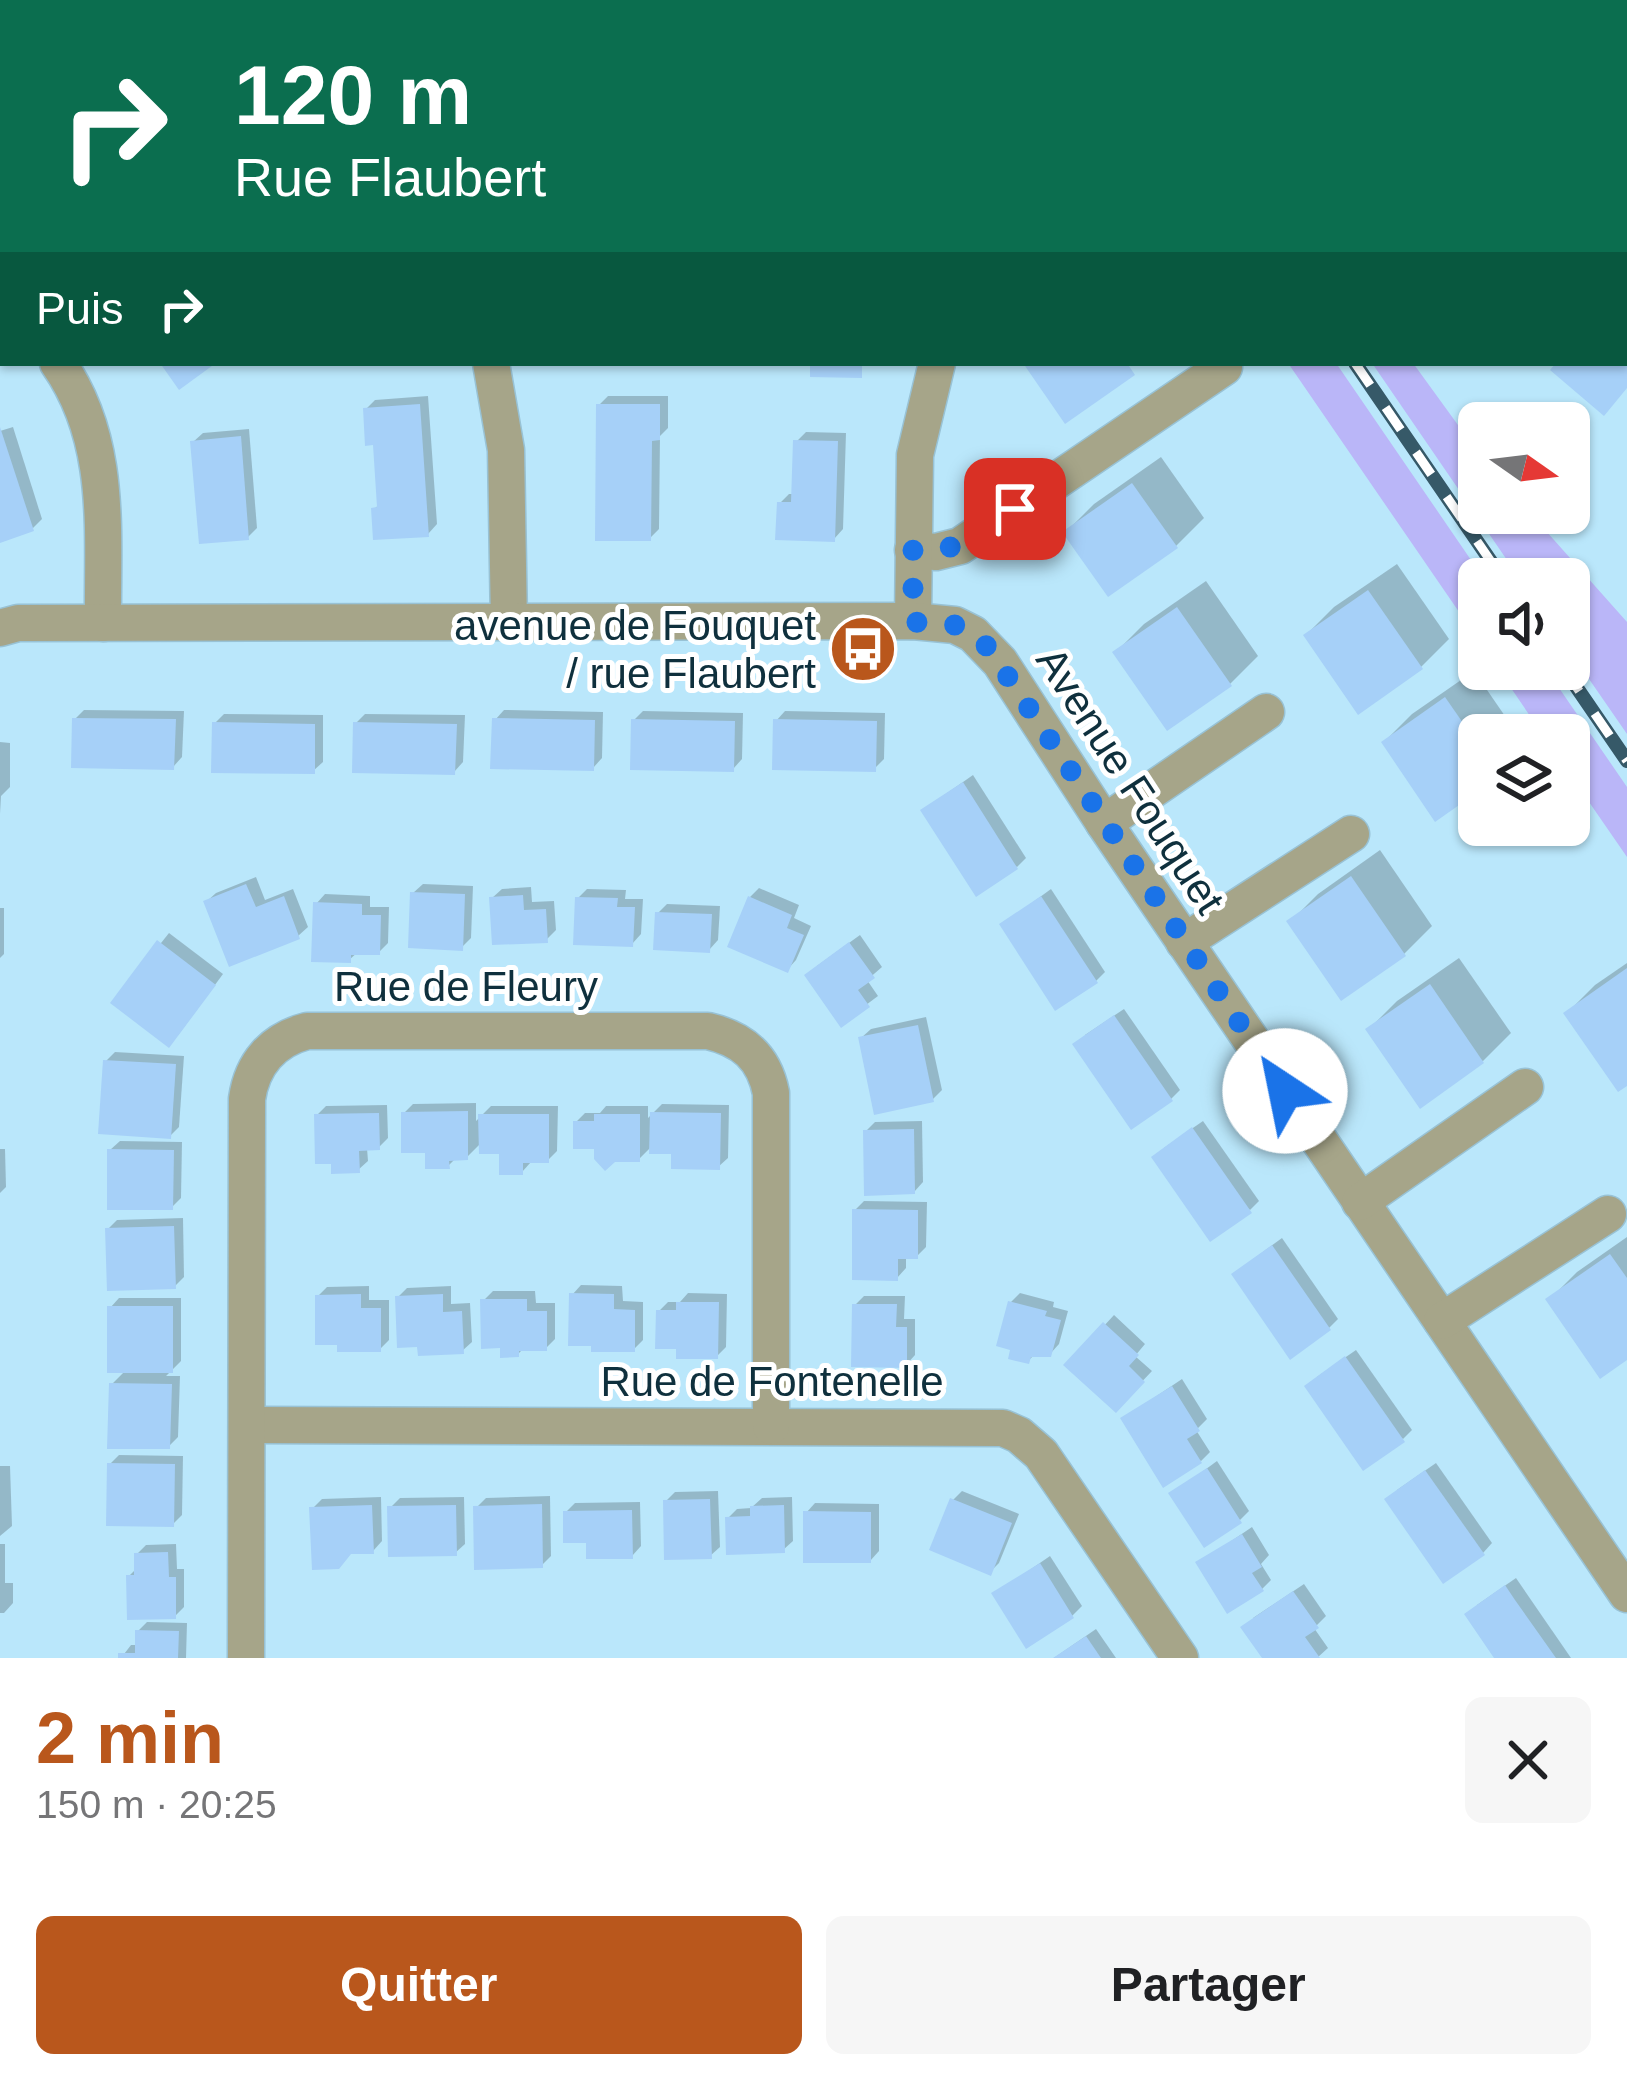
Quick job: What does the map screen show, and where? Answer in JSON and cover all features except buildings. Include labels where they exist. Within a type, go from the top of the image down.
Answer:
[{"type":"street","points":[[60,366],[77,392],[98,452],[103,623]]},
{"type":"street","points":[[492,366],[506,450],[509,624]]},
{"type":"street","points":[[913,622],[915,455],[937,366]]},
{"type":"street","points":[[913,550],[936,552],[960,546],[1224,368]]},
{"type":"street","name":"Avenue Fouquet","points":[[6,623],[955,625],[988,647],[1360,1202],[1624,1581]]},
{"type":"street","points":[[1104,824],[1267,712]]},
{"type":"street","points":[[1184,942],[1351,834]]},
{"type":"street","name":"Rue de Fleury","points":[[246,1658],[247,1099],[254,1070],[275,1045],[307,1031],[708,1031],[740,1042],[768,1076],[771,1093],[771,1426]]},
{"type":"street","points":[[1360,1202],[1525,1087]]},
{"type":"street","points":[[1442,1321],[1608,1214]]},
{"type":"street","name":"Rue de Fontenelle","points":[[248,1425],[987,1426],[1019,1435],[1041,1454],[1180,1658]]},
{"type":"shaded area","points":[[1290,366],[1338,366],[1470,558],[1458,558],[1458,610]]},
{"type":"shaded area","points":[[1374,366],[1415,366],[1458,425],[1458,489]]},
{"type":"shaded area","points":[[1489,534],[1549,534],[1570,558],[1506,558]]},
{"type":"shaded area","points":[[1590,580],[1627,622],[1627,734],[1590,680]]},
{"type":"shaded area","points":[[1512,690],[1560,690],[1577,714],[1529,714]]},
{"type":"shaded area","points":[[1590,733],[1627,787],[1627,857],[1590,803]]},
{"type":"railway","points":[[1357,366],[1489,558]]},
{"type":"railway","points":[[1578,690],[1627,761]]},
{"type":"place","name":"avenue de Fouquet / rue Flaubert","points":[[863,649]]},
{"type":"route","points":[[1015,509],[960,546],[936,552],[913,550],[913,622],[955,625],[973,634],[1000,662],[1285,1091]]}]
